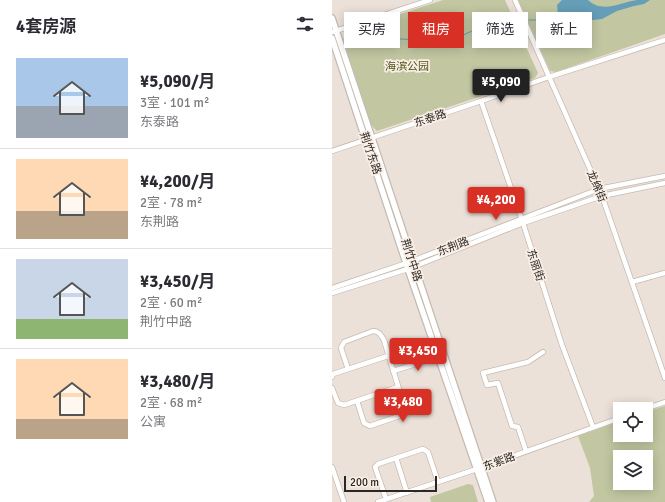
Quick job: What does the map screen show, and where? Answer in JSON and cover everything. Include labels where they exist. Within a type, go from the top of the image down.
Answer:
[{"type":"main road","name":"荆竹中路","points":[[332,18],[334,32],[479,468],[488,502]]},
{"type":"main road","name":"荆竹东路","points":[[332,38],[369,139]]},
{"type":"main road","name":"荆竹中路","points":[[411,265],[439,357],[479,468],[493,502]]},
{"type":"street","points":[[334,32],[430,0]]},
{"type":"street","name":"龙绵街","points":[[515,0],[602,196],[665,378]]},
{"type":"street","name":"东泰路","points":[[332,151],[549,77],[665,40]]},
{"type":"street","name":"东丽街","points":[[481,101],[523,221],[562,345],[593,427]]},
{"type":"street","name":"东荆路","points":[[332,294],[523,221],[599,189],[665,176]]},
{"type":"street","name":"东荆路","points":[[523,221],[602,196],[665,183]]},
{"type":"street","name":"东荆路","points":[[332,288],[411,265]]},
{"type":"street","points":[[632,282],[665,273]]},
{"type":"street","points":[[348,369],[341,348],[344,342],[373,331],[377,331],[384,340],[405,409],[402,415],[370,426],[364,423],[357,401]]},
{"type":"street","points":[[526,451],[518,427],[512,426],[498,383],[487,386],[483,373],[528,362],[543,352]]},
{"type":"street","points":[[332,377],[333,374],[388,356]]},
{"type":"street","points":[[393,371],[439,357]]},
{"type":"street","points":[[332,391],[338,403],[344,405],[398,387]]},
{"type":"street","points":[[653,406],[665,402]]},
{"type":"street","name":"东紫路","points":[[378,502],[613,420]]},
{"type":"street","points":[[386,499],[375,468],[378,464],[423,449],[428,452],[438,482]]},
{"type":"street","points":[[396,458],[407,493]]},
{"type":"street","points":[[332,467],[344,502]]},
{"type":"green space","name":"海滨公园","points":[[443,0],[505,0],[510,12],[472,12],[472,48],[527,48],[538,73],[535,78],[377,131],[371,125],[346,48],[400,48],[400,14]]},
{"type":"green space","points":[[518,0],[665,0],[665,34],[556,72],[550,71],[540,48],[592,48],[592,12],[536,12],[536,40],[528,22],[528,12],[523,12]]},
{"type":"green space","points":[[665,406],[665,502],[589,502],[594,496],[590,468],[578,436],[613,424],[613,442],[653,442],[653,410]]},
{"type":"green space","points":[[468,484],[473,485],[478,502],[431,502],[430,497]]},
{"type":"water","points":[[562,0],[588,0],[594,4],[606,7],[637,0],[650,0],[644,4],[617,11],[602,19],[592,20],[592,12],[558,12],[557,5]]},
{"type":"waterway","points":[[529,20],[536,20]]},
{"type":"waterway","points":[[400,39],[451,41],[472,31]]}]
